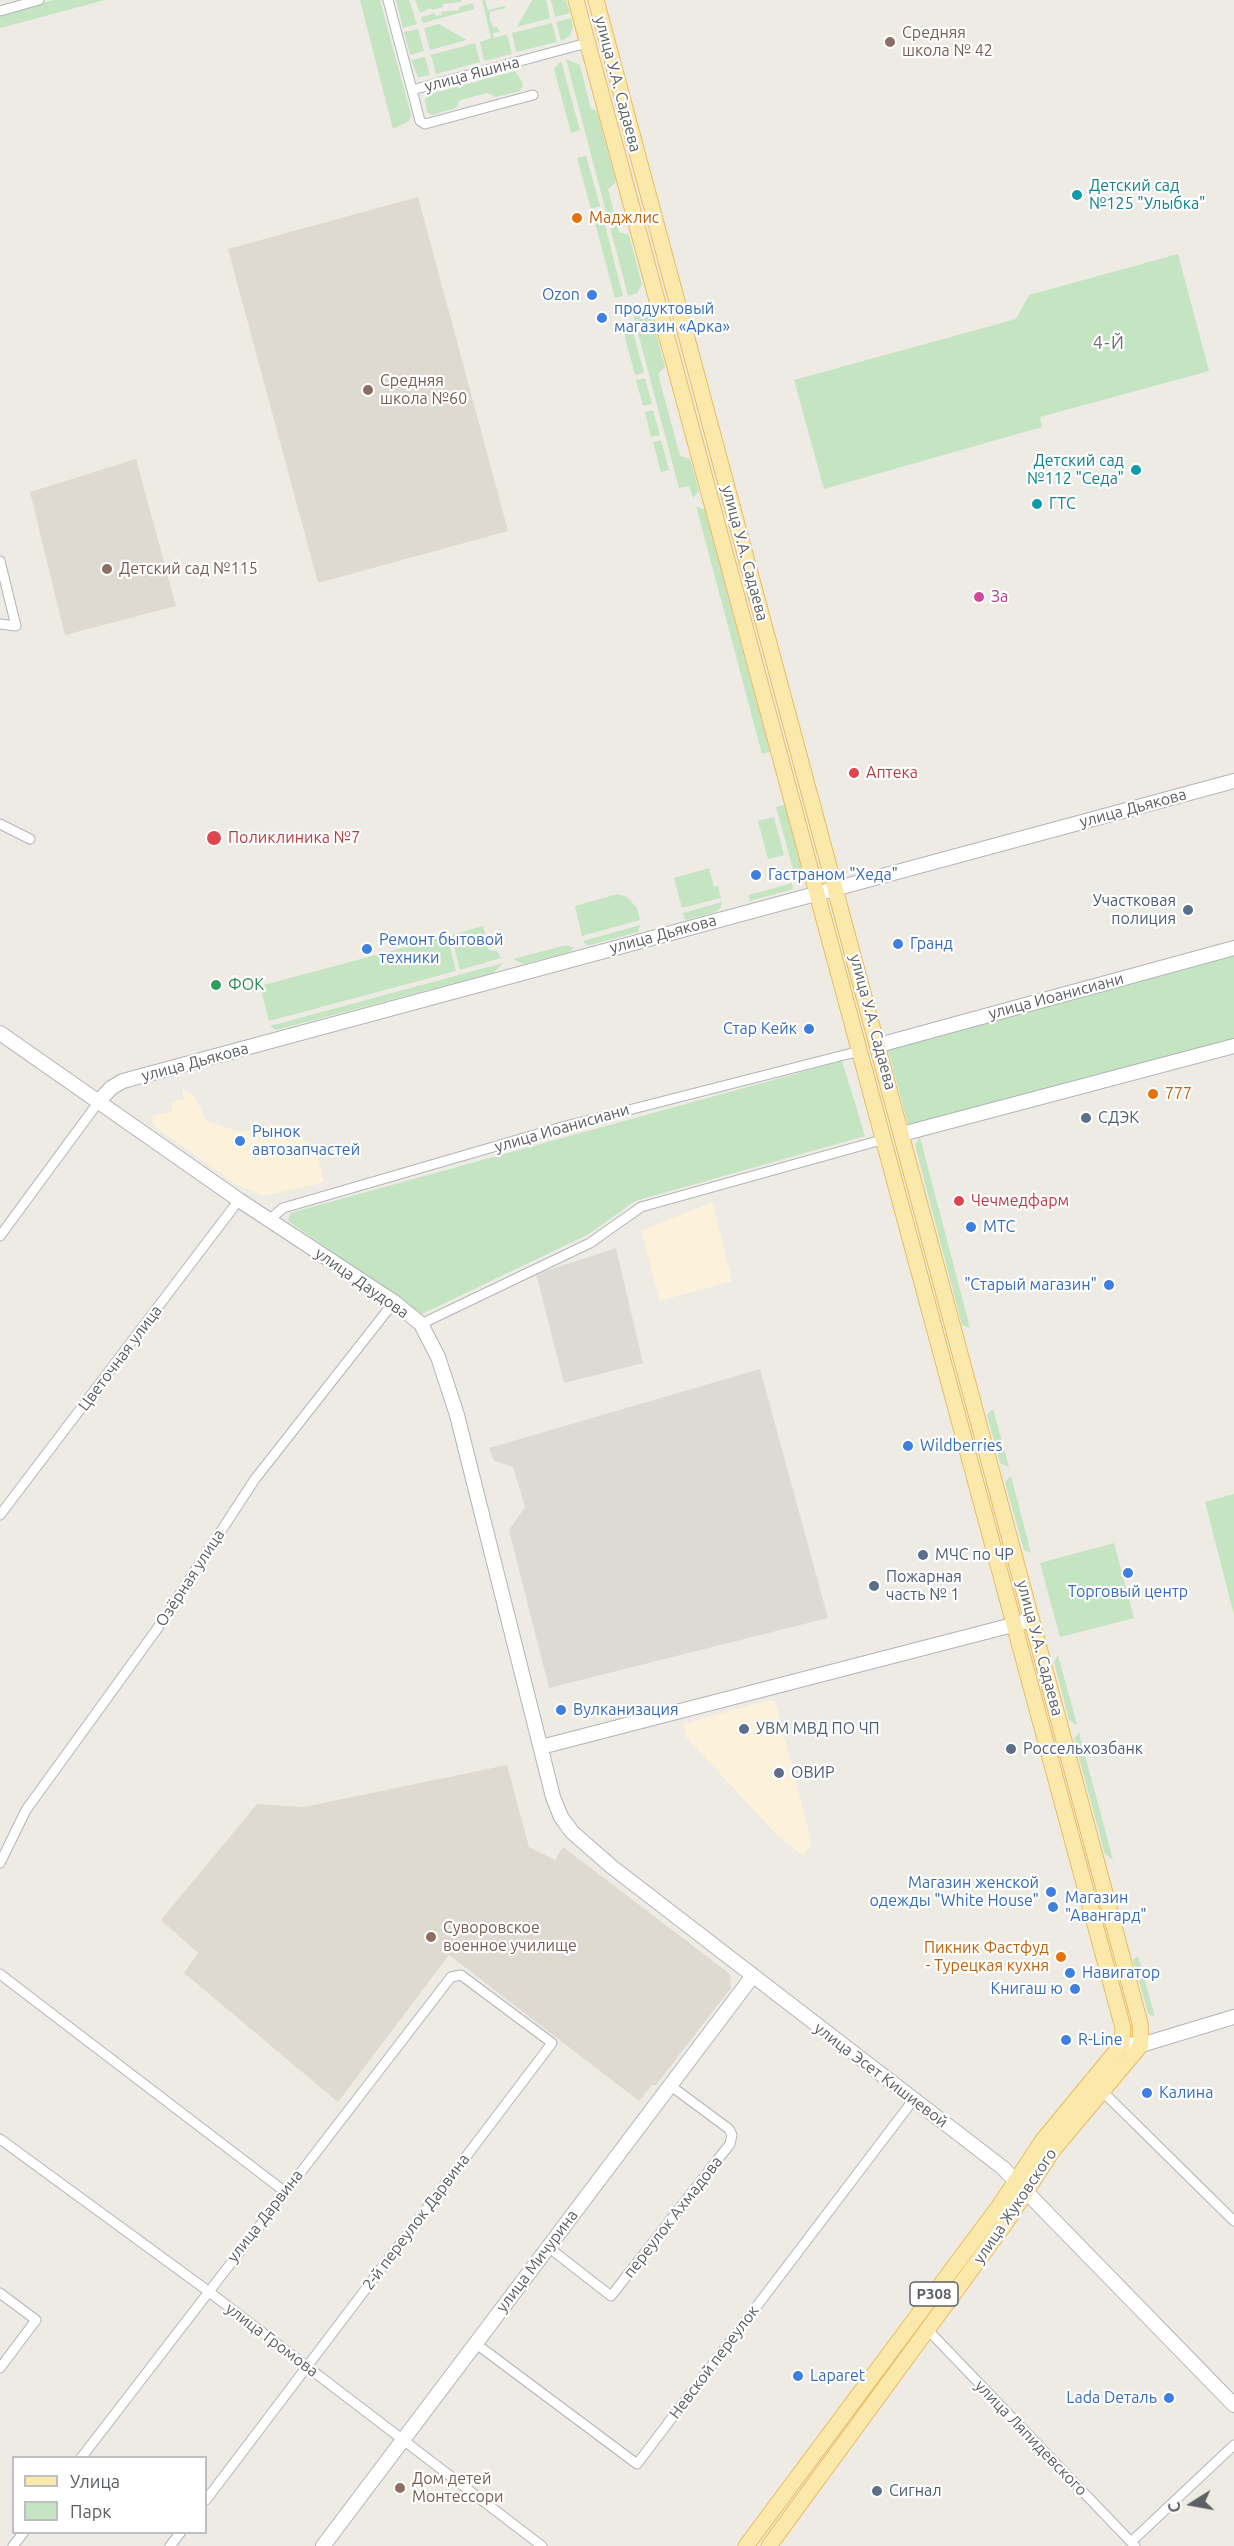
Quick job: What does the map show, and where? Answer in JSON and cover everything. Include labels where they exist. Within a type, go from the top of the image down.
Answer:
[{"type":"main road","name":"улица У.А. Садаева","points":[[576,0],[1123,2028],[1122,2044]]},
{"type":"main road","name":"улица У.А. Садаева","points":[[596,0],[837,888],[1140,2023],[1141,2045]]},
{"type":"main road","name":"P308","points":[[746,2546],[1000,2205],[1014,2181],[1075,2099],[1122,2044]]},
{"type":"main road","name":"улица Жуковского","points":[[769,2546],[928,2330],[1026,2193],[1053,2150],[1141,2045]]},
{"type":"street","points":[[0,11],[39,0]]},
{"type":"street","name":"улица Яшина","points":[[388,0],[412,90],[588,43]]},
{"type":"street","points":[[412,90],[420,121],[425,124],[533,95]]},
{"type":"street","points":[[0,561],[16,626],[0,624]]},
{"type":"street","name":"улица Дьякова","points":[[100,1100],[111,1088],[123,1082],[1234,781]]},
{"type":"street","points":[[0,824],[30,839]]},
{"type":"street","name":"улица Иоанисиани","points":[[879,1045],[1234,948]]},
{"type":"street","name":"улица Даудова","points":[[0,1033],[100,1100],[239,1200],[394,1302],[421,1324],[438,1357],[457,1415],[541,1747]]},
{"type":"street","points":[[903,1134],[1234,1046]]},
{"type":"street","name":"улица Иоанисиани","points":[[269,1220],[284,1208],[562,1127],[860,1051]]},
{"type":"street","points":[[0,1236],[100,1100]]},
{"type":"street","points":[[421,1324],[590,1243],[641,1207],[885,1139]]},
{"type":"street","name":"Цветочная улица","points":[[0,1515],[239,1200]]},
{"type":"street","name":"Озёрная улица","points":[[0,1863],[26,1810],[157,1629],[255,1479],[394,1302]]},
{"type":"street","points":[[541,1747],[1032,1620]]},
{"type":"street","name":"улица Эсет Кишиевой","points":[[541,1747],[553,1797],[561,1817],[572,1832],[612,1868],[1003,2168],[1234,2405]]},
{"type":"street","points":[[0,1974],[284,2191]]},
{"type":"street","name":"2-й переулок Дарвина","points":[[207,2498],[552,2043],[461,1975],[451,1977]]},
{"type":"street","name":"улица Дарвина","points":[[82,2456],[451,1977]]},
{"type":"street","name":"улица Мичурина","points":[[323,2546],[752,1977]]},
{"type":"street","points":[[1122,2044],[1141,2045],[1234,2017]]},
{"type":"street","name":"переулок Ахмадова","points":[[548,2247],[611,2296],[730,2144],[732,2135],[729,2129],[671,2086]]},
{"type":"street","points":[[1101,2090],[1234,2221]]},
{"type":"street","name":"Невской переулок","points":[[475,2343],[637,2464],[914,2099]]},
{"type":"street","name":"улица Громова","points":[[0,2139],[208,2291],[542,2546]]},
{"type":"street","points":[[0,2293],[36,2320],[0,2368]]},
{"type":"street","name":"улица Ляпидевского","points":[[928,2330],[1133,2544]]},
{"type":"street","points":[[1133,2544],[1234,2445]]},
{"type":"street","points":[[13,2546],[22,2534]]},
{"type":"street","points":[[170,2546],[179,2534]]},
{"type":"shaded area","name":"Средняя школа №60","points":[[418,197],[508,531],[318,583],[228,249]]},
{"type":"shaded area","name":"Детский сад №115","points":[[136,459],[176,606],[65,635],[30,492]]},
{"type":"shaded area","name":"Рынок автозапчастей","points":[[182,1088],[195,1097],[206,1121],[240,1132],[284,1124],[316,1149],[324,1182],[264,1196],[235,1184],[154,1126],[152,1116],[173,1111],[171,1102],[184,1099]]},
{"type":"shaded area","points":[[713,1202],[732,1281],[660,1301],[641,1231]]},
{"type":"shaded area","points":[[616,1248],[643,1363],[564,1383],[536,1274]]},
{"type":"shaded area","points":[[760,1369],[828,1618],[549,1688],[509,1530],[525,1507],[513,1467],[494,1461],[489,1448]]},
{"type":"shaded area","points":[[765,1701],[775,1701],[812,1844],[803,1856],[778,1836],[686,1737],[684,1724]]},
{"type":"shaded area","name":"Суворовское военное училище","points":[[507,1765],[529,1847],[555,1860],[563,1847],[730,1974],[731,1988],[656,2085],[652,2085],[639,2101],[449,1955],[338,2102],[184,1973],[198,1953],[161,1920],[257,1804],[304,1807]]},
{"type":"green space","points":[[53,0],[105,0],[0,28],[0,15]]},
{"type":"green space","points":[[360,0],[380,0],[411,115],[409,121],[393,129]]},
{"type":"green space","points":[[396,0],[409,0],[417,24],[403,28]]},
{"type":"green space","points":[[415,0],[461,0],[461,2],[443,4],[443,7],[432,10],[431,8],[420,13]]},
{"type":"green space","points":[[482,0],[485,0],[488,10],[505,6],[506,8],[490,12],[490,21],[500,32],[493,33],[494,38],[507,34],[512,54],[484,61],[480,42],[491,38]]},
{"type":"green space","points":[[532,0],[546,0],[550,18],[517,27]]},
{"type":"green space","points":[[551,0],[566,0],[570,13],[555,17]]},
{"type":"green space","points":[[473,3],[474,9],[423,23],[421,17],[435,13],[436,16],[441,15],[441,12],[459,10],[459,7]]},
{"type":"green space","points":[[571,18],[573,26],[570,36],[561,41],[556,22]]},
{"type":"green space","points":[[552,23],[557,42],[516,52],[512,33]]},
{"type":"green space","points":[[439,24],[467,40],[430,50],[424,28]]},
{"type":"green space","points":[[418,29],[424,51],[410,55],[404,32]]},
{"type":"green space","points":[[475,43],[480,62],[436,74],[431,55]]},
{"type":"green space","points":[[425,57],[430,75],[418,77],[411,60]]},
{"type":"green space","points":[[566,59],[580,65],[591,109],[597,111],[616,182],[608,189],[619,232],[629,235],[642,284],[637,293],[628,296]]},
{"type":"green space","points":[[561,61],[580,130],[571,133],[554,69]]},
{"type":"green space","points":[[515,71],[523,86],[520,91],[496,97],[487,93],[460,100],[456,108],[432,115],[427,112],[425,100],[427,95]]},
{"type":"green space","points":[[586,156],[600,206],[591,209],[577,158]]},
{"type":"green space","points":[[604,221],[623,296],[615,298],[595,223]]},
{"type":"green space","points":[[1178,254],[1209,371],[1040,417],[1042,427],[824,489],[794,380],[1016,319],[1029,295]]},
{"type":"green space","points":[[650,309],[665,367],[658,374],[680,456],[690,459],[699,491],[693,498],[689,486],[679,488],[633,314]]},
{"type":"green space","points":[[631,324],[644,373],[635,375],[622,326]]},
{"type":"green space","points":[[645,378],[652,404],[643,406],[636,380]]},
{"type":"green space","points":[[653,410],[660,435],[651,437],[645,412]]},
{"type":"green space","points":[[661,440],[669,470],[661,472],[653,442]]},
{"type":"green space","points":[[696,506],[705,510],[770,752],[762,754]]},
{"type":"green space","points":[[785,805],[803,873],[794,873],[776,807]]},
{"type":"green space","points":[[774,817],[784,855],[768,859],[758,821]]},
{"type":"green space","points":[[709,868],[714,887],[718,886],[721,898],[682,908],[674,878]]},
{"type":"green space","points":[[792,883],[793,889],[750,901],[749,895]]},
{"type":"green space","points":[[618,894],[627,897],[637,908],[640,920],[582,936],[575,906]]},
{"type":"green space","points":[[722,902],[720,909],[713,913],[685,920],[683,913]]},
{"type":"green space","points":[[640,925],[638,932],[587,946],[583,941]]},
{"type":"green space","points":[[483,926],[489,950],[497,951],[501,958],[460,970],[451,935]]},
{"type":"green space","points":[[447,936],[456,971],[269,1021],[260,986]]},
{"type":"green space","points":[[566,945],[574,948],[570,952],[523,964],[513,959]]},
{"type":"green space","points":[[1234,953],[1234,1039],[909,1128],[887,1047]]},
{"type":"green space","points":[[503,963],[493,973],[276,1030],[270,1026]]},
{"type":"green space","points":[[842,1061],[865,1136],[635,1201],[589,1234],[422,1314],[288,1221],[290,1213]]},
{"type":"green space","points":[[920,1137],[970,1328],[962,1325],[915,1145]]},
{"type":"green space","points":[[993,1409],[1009,1467],[1000,1463],[987,1415]]},
{"type":"green space","points":[[1011,1476],[1031,1553],[1024,1550],[1005,1482]]},
{"type":"green space","points":[[1234,1494],[1234,1615],[1205,1502]]},
{"type":"green space","points":[[1114,1543],[1134,1618],[1060,1637],[1040,1563]]},
{"type":"green space","points":[[1058,1655],[1077,1725],[1069,1720],[1054,1662]]},
{"type":"green space","points":[[1079,1733],[1113,1860],[1105,1854],[1074,1739]]},
{"type":"green space","points":[[1138,1956],[1155,2017],[1148,2013],[1133,1960]]},
{"type":"place","name":"Средняя школа № 42","points":[[890,42]]},
{"type":"place","name":"Детский сад №125 \"Улыбка\"","points":[[1077,195]]},
{"type":"place","name":"Маджлис","points":[[577,218]]},
{"type":"place","name":"Ozon","points":[[592,295]]},
{"type":"place","name":"продуктовый магазин «Арка»","points":[[602,318]]},
{"type":"place","name":"Средняя школа №60","points":[[368,390]]},
{"type":"place","name":"Детский сад №112 \"Седа\"","points":[[1136,470]]},
{"type":"place","name":"ГТС","points":[[1037,504]]},
{"type":"place","name":"Детский сад №115","points":[[107,569]]},
{"type":"place","name":"За","points":[[979,597]]},
{"type":"place","name":"Аптека","points":[[854,773]]},
{"type":"place","name":"Поликлиника №7","points":[[214,838]]},
{"type":"place","name":"Гастраном \"Хеда\"","points":[[756,875]]},
{"type":"place","name":"Участковая полиция","points":[[1188,910]]},
{"type":"place","name":"Гранд","points":[[898,944]]},
{"type":"place","name":"Ремонт бытовой техники","points":[[367,949]]},
{"type":"place","name":"ФОК","points":[[216,985]]},
{"type":"place","name":"Стар Кейк","points":[[809,1029]]},
{"type":"place","name":"777","points":[[1153,1094]]},
{"type":"place","name":"СДЭК","points":[[1086,1118]]},
{"type":"place","name":"Рынок автозапчастей","points":[[240,1141]]},
{"type":"place","name":"Чечмедфарм","points":[[959,1201]]},
{"type":"place","name":"МТС","points":[[971,1227]]},
{"type":"place","name":"\"Старый магазин\"","points":[[1109,1285]]},
{"type":"place","name":"Wildberries","points":[[908,1446]]},
{"type":"place","name":"МЧС по ЧР","points":[[923,1555]]},
{"type":"place","name":"Торговый центр","points":[[1128,1573]]},
{"type":"place","name":"Пожарная часть № 1","points":[[874,1586]]},
{"type":"place","name":"Вулканизация","points":[[561,1710]]},
{"type":"place","name":"УВМ МВД ПО ЧП","points":[[744,1729]]},
{"type":"place","name":"Россельхозбанк","points":[[1011,1749]]},
{"type":"place","name":"ОВИР","points":[[779,1773]]},
{"type":"place","name":"Магазин женской одежды \"White House\"","points":[[1051,1892]]},
{"type":"place","name":"Магазин \"Авангард\"","points":[[1053,1907]]},
{"type":"place","name":"Суворовское военное училище","points":[[431,1937]]},
{"type":"place","name":"Пикник Фастфуд - Турецкая кухня","points":[[1061,1957]]},
{"type":"place","name":"Навигатор","points":[[1070,1973]]},
{"type":"place","name":"Книгаш ю","points":[[1075,1989]]},
{"type":"place","name":"R-Line","points":[[1066,2040]]},
{"type":"place","name":"Калина","points":[[1147,2093]]},
{"type":"place","name":"Laparet","points":[[798,2376]]},
{"type":"place","name":"Lada Dеталь","points":[[1169,2398]]},
{"type":"place","name":"Дом детей Монтессори","points":[[400,2488]]},
{"type":"place","name":"Сигнал","points":[[877,2491]]},
{"type":"district","name":"4-Й","points":[[1109,343]]}]
